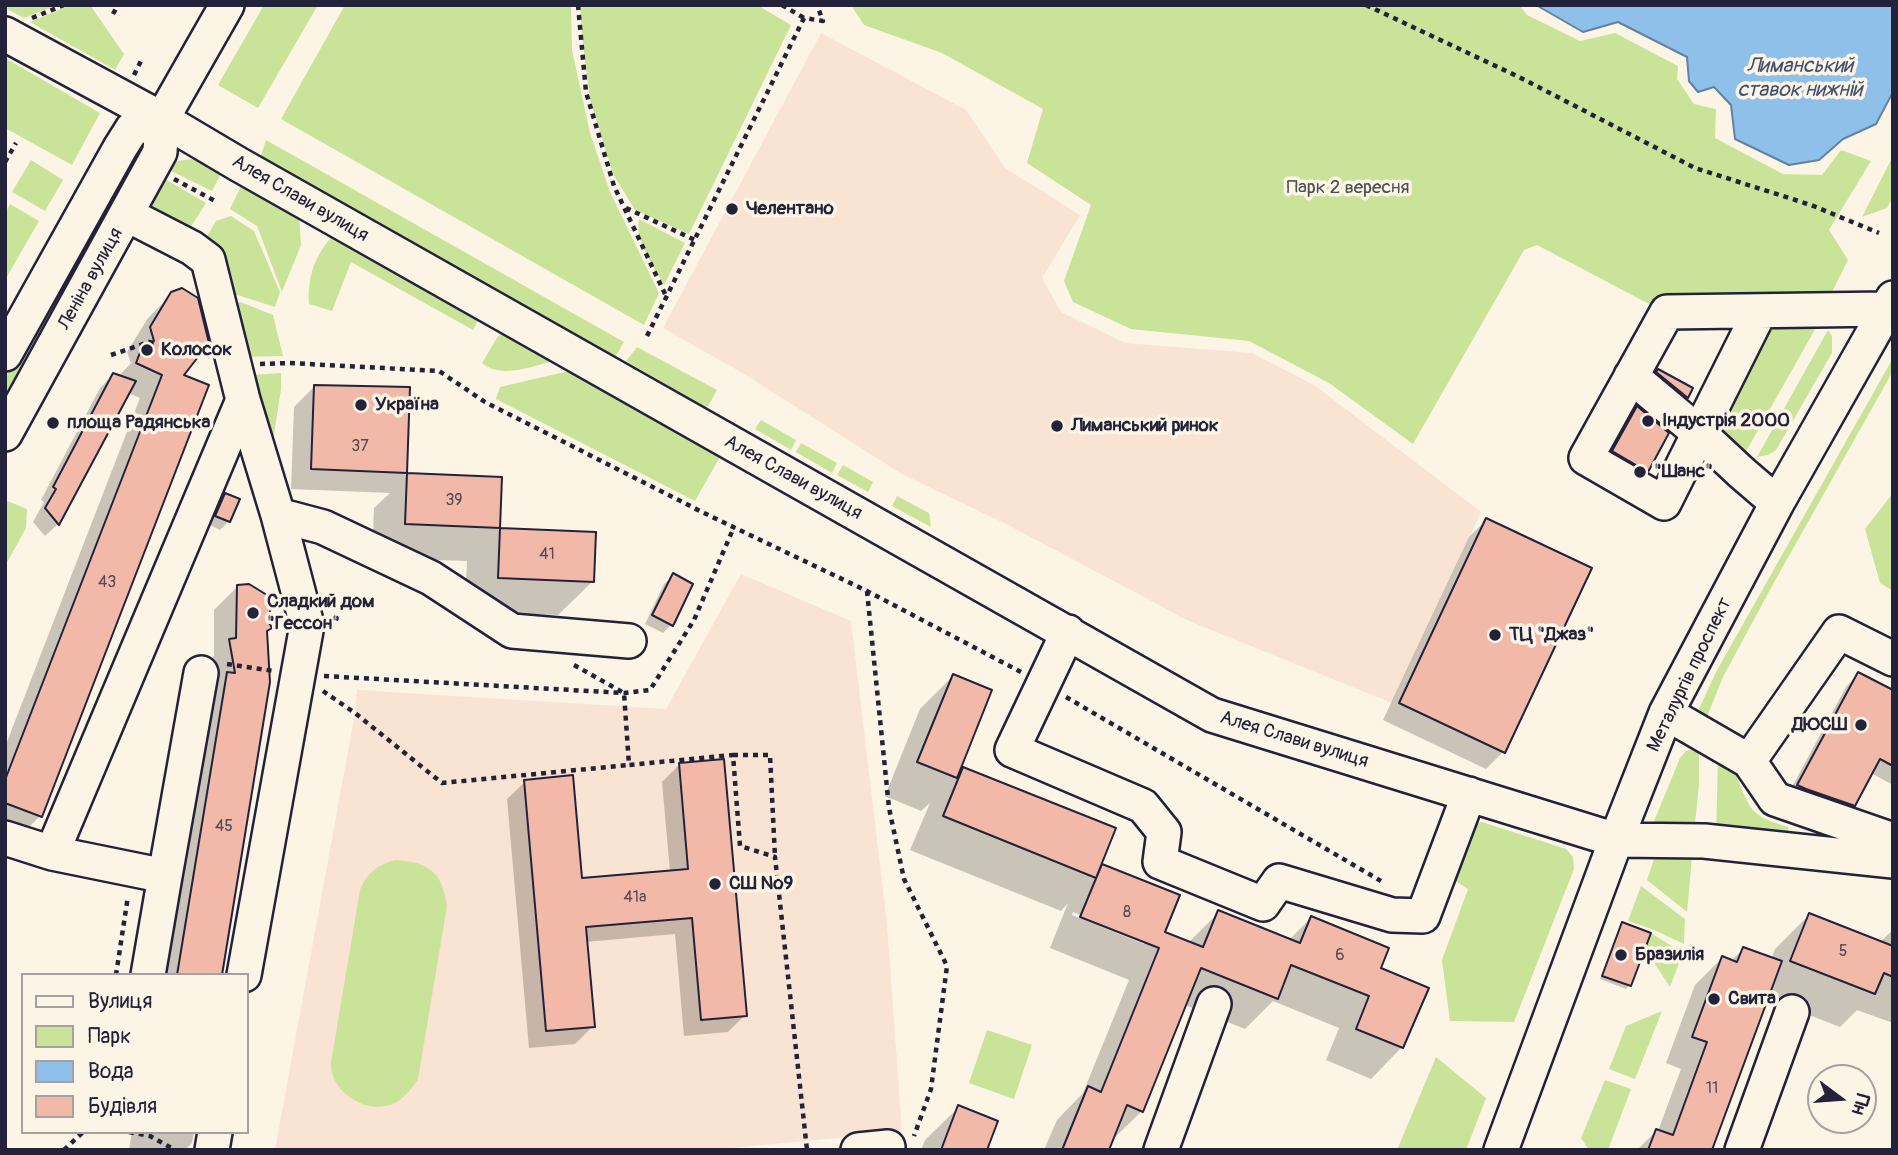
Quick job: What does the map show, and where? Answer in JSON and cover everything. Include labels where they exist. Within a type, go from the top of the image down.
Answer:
[{"type":"street","name":"Леніна вулиця","points":[[5,434],[160,152],[162,119],[227,5]]},
{"type":"street","name":"Алея Слави вулиця","points":[[13,29],[238,164],[1212,715],[1616,840],[1703,841],[1893,861]]},
{"type":"street","name":"Леніна вулиця","points":[[5,354],[132,129],[162,119]]},
{"type":"street","points":[[126,214],[192,248],[208,260],[243,400],[278,515],[307,625],[244,973]]},
{"type":"street","points":[[1760,311],[1664,503],[1586,458],[1667,312],[1760,311],[1890,304]]},
{"type":"street","name":"Металургів проспект","points":[[1501,1150],[1666,713],[1777,503],[1890,304]]},
{"type":"street","points":[[1631,376],[1777,503]]},
{"type":"street","points":[[52,853],[243,400]]},
{"type":"street","points":[[278,515],[323,527],[432,578],[512,631],[629,640]]},
{"type":"street","points":[[1068,632],[1012,750],[1143,806],[1164,832],[1160,862],[1263,904],[1279,881],[1392,915],[1423,916],[1469,794]]},
{"type":"street","points":[[1749,761],[1839,632],[1893,659]]},
{"type":"street","points":[[148,973],[201,673]]},
{"type":"street","points":[[1666,713],[1749,761],[1775,799],[1893,840]]},
{"type":"street","points":[[5,838],[52,853],[165,876]]},
{"type":"street","points":[[1161,1150],[1214,1004]]},
{"type":"street","points":[[1742,1150],[1792,1012]]},
{"type":"path","points":[[13,29],[64,5]]},
{"type":"path","points":[[113,14],[118,5]]},
{"type":"path","points":[[578,5],[586,92],[614,186],[666,297]]},
{"type":"path","points":[[782,5],[804,18],[823,21],[817,5]]},
{"type":"path","points":[[1366,5],[1519,77],[1695,168],[1811,205],[1879,233]]},
{"type":"path","points":[[647,336],[804,18]]},
{"type":"path","points":[[5,162],[16,143]]},
{"type":"path","points":[[624,207],[695,240]]},
{"type":"path","points":[[111,355],[149,342],[176,347],[234,366],[289,363],[439,371],[485,402],[867,591],[1044,684],[1386,884]]},
{"type":"path","points":[[201,673],[215,663],[298,674],[624,693],[650,690],[694,620],[734,527]]},
{"type":"path","points":[[867,591],[889,808],[896,844],[904,879],[947,966],[931,1089],[887,1145]]},
{"type":"path","points":[[568,662],[624,693]]},
{"type":"path","points":[[298,674],[355,713],[442,783],[733,755],[770,755],[775,858],[807,1150]]},
{"type":"path","points":[[624,693],[629,765]]},
{"type":"path","points":[[733,755],[740,846],[775,858]]},
{"type":"path","points":[[116,973],[133,869]]},
{"type":"path","points":[[64,1150],[81,1134]]},
{"type":"path","points":[[140,1134],[150,1136],[175,1150]]},
{"type":"shaded area","name":"Лиманський ринок","points":[[821,33],[966,110],[1005,168],[1080,215],[1042,278],[1061,312],[1125,343],[1252,353],[1314,385],[1481,512],[1392,703],[1189,621],[1010,526],[902,474],[741,372],[663,328]]},
{"type":"shaded area","points":[[741,574],[851,621],[887,924],[902,1132],[709,1150],[275,1150],[357,690],[666,709]]},
{"type":"green space","points":[[5,5],[57,5],[24,18],[5,8]]},
{"type":"green space","points":[[71,5],[90,5],[124,54],[115,70],[30,22]]},
{"type":"green space","points":[[264,5],[318,5],[258,108],[218,85]]},
{"type":"green space","points":[[345,5],[571,5],[572,50],[590,133],[610,192],[659,293],[644,325],[281,119]]},
{"type":"green space","points":[[580,5],[757,5],[791,25],[689,234],[635,210],[613,174],[590,99]]},
{"type":"green space","name":"Парк 2 вересня","points":[[851,5],[1519,5],[1527,15],[1580,41],[1615,33],[1678,66],[1677,79],[1694,104],[1716,109],[1715,138],[1783,174],[1822,175],[1841,150],[1871,161],[1829,230],[1848,260],[1830,296],[1664,301],[1651,305],[1537,245],[1524,250],[1413,444],[1329,383],[1249,341],[1131,329],[1073,302],[1064,281],[1091,205],[1027,163],[1043,109],[942,53],[864,25]]},
{"type":"green space","points":[[5,58],[100,113],[72,165],[5,128]]},
{"type":"green space","points":[[266,140],[624,342],[615,357],[260,158]]},
{"type":"green space","points":[[1893,156],[1893,197],[1887,208],[1862,217]]},
{"type":"green space","points":[[191,159],[208,162],[223,170],[212,191],[169,170],[177,161]]},
{"type":"green space","points":[[31,160],[63,180],[45,211],[12,192]]},
{"type":"green space","points":[[124,164],[139,171],[5,414],[5,379]]},
{"type":"green space","points":[[165,179],[206,203],[187,233],[147,211]]},
{"type":"green space","points":[[242,184],[299,216],[301,245],[282,292],[257,226],[230,209]]},
{"type":"green space","points":[[10,204],[39,221],[5,280],[5,213]]},
{"type":"green space","points":[[231,216],[254,231],[280,292],[275,307],[222,290],[206,238],[216,221]]},
{"type":"green space","points":[[639,219],[685,243],[664,285],[642,244]]},
{"type":"green space","points":[[333,236],[472,311],[478,320],[473,330],[351,262],[332,311],[309,304],[313,267]]},
{"type":"green space","points":[[224,298],[273,315],[283,356],[241,357]]},
{"type":"green space","points":[[1773,320],[1818,324],[1744,455],[1730,449],[1714,422]]},
{"type":"green space","points":[[1828,330],[1832,336],[1832,353],[1776,450],[1757,457]]},
{"type":"green space","points":[[506,333],[557,360],[509,371],[490,368],[482,363],[498,336]]},
{"type":"green space","points":[[637,347],[717,390],[707,408],[626,361]]},
{"type":"green space","points":[[1893,358],[1893,371],[1723,677],[1704,724],[1698,720],[1699,709],[1716,672]]},
{"type":"green space","points":[[573,370],[721,455],[695,501],[496,399],[500,387]]},
{"type":"green space","points":[[281,373],[281,389],[272,447],[252,375]]},
{"type":"green space","points":[[761,420],[796,440],[791,450],[755,429]]},
{"type":"green space","points":[[801,443],[837,463],[832,473],[796,452]]},
{"type":"green space","points":[[843,465],[873,482],[868,492],[837,475]]},
{"type":"green space","points":[[1893,493],[1893,591],[1880,583],[1865,529]]},
{"type":"green space","points":[[897,496],[929,513],[931,527],[892,506]]},
{"type":"green space","points":[[5,500],[27,509],[26,528],[5,566]]},
{"type":"green space","points":[[1699,748],[1699,784],[1694,833],[1650,831],[1680,758],[1686,751]]},
{"type":"green space","points":[[1718,756],[1731,767],[1753,810],[1765,819],[1788,827],[1790,843],[1716,837]]},
{"type":"green space","points":[[1482,822],[1566,849],[1573,857],[1574,869],[1514,1022],[1450,1021],[1442,960],[1468,889],[1452,879],[1473,825]]},
{"type":"green space","points":[[1659,844],[1692,858],[1687,912],[1647,880]]},
{"type":"green space","points":[[396,860],[418,863],[432,871],[442,885],[447,906],[418,1079],[400,1100],[390,1105],[375,1107],[357,1101],[341,1089],[332,1073],[331,1063],[360,890],[374,870]]},
{"type":"green space","points":[[1641,886],[1685,919],[1684,944],[1628,921]]},
{"type":"green space","points":[[1651,933],[1683,953],[1670,987],[1645,949]]},
{"type":"green space","points":[[1662,1011],[1635,1079],[1609,1069],[1626,1026]]},
{"type":"green space","points":[[987,1030],[1032,1045],[1014,1099],[969,1083]]},
{"type":"green space","points":[[1436,1057],[1486,1098],[1466,1150],[1397,1150]]},
{"type":"green space","points":[[1605,1080],[1631,1089],[1608,1150],[1589,1150],[1581,1138]]},
{"type":"water","name":"Лиманський ставок нижній","points":[[1536,5],[1893,5],[1893,92],[1876,124],[1843,139],[1819,160],[1789,165],[1735,139],[1731,105],[1714,87],[1698,92],[1689,81],[1687,57],[1618,22],[1583,32]]},
{"type":"building","points":[[182,288],[198,298],[209,343],[184,375],[209,385],[42,817],[5,803],[5,780],[162,375],[136,363],[141,350],[154,341],[150,327],[171,292]]},
{"type":"building","points":[[1658,369],[1693,388],[1688,398],[1656,372]]},
{"type":"building","points":[[113,373],[136,381],[59,525],[45,508],[56,489],[53,487]]},
{"type":"building","points":[[314,385],[410,387],[407,473],[311,469]]},
{"type":"building","points":[[1637,406],[1669,433],[1648,472],[1612,451]]},
{"type":"building","points":[[407,473],[502,477],[500,528],[405,524]]},
{"type":"building","points":[[225,493],[240,499],[230,522],[215,516]]},
{"type":"building","name":"ТЦ \"Джаз\"","points":[[1486,518],[1592,568],[1505,753],[1399,703]]},
{"type":"building","points":[[500,528],[596,532],[594,582],[498,578]]},
{"type":"building","points":[[673,573],[693,584],[673,626],[652,615]]},
{"type":"building","points":[[249,584],[267,595],[272,606],[267,619],[272,628],[267,631],[270,682],[222,973],[177,973],[227,672],[235,673],[229,639],[236,638],[237,585]]},
{"type":"building","name":"ДЮСШ","points":[[1858,672],[1893,690],[1893,766],[1880,759],[1855,806],[1797,785]]},
{"type":"building","points":[[953,674],[992,690],[957,778],[917,762]]},
{"type":"building","points":[[724,759],[747,1016],[701,1020],[692,918],[586,927],[595,1027],[546,1031],[524,780],[573,775],[582,878],[688,869],[679,763]]},
{"type":"building","points":[[963,767],[1116,828],[1096,878],[943,816]]},
{"type":"building","points":[[1102,864],[1180,895],[1165,932],[1203,947],[1218,910],[1300,943],[1311,916],[1389,948],[1381,968],[1429,988],[1403,1048],[1356,1029],[1369,996],[1291,965],[1278,999],[1201,968],[1143,1112],[1127,1105],[1109,1150],[1062,1150],[1088,1086],[1101,1092],[1159,948],[1080,917]]},
{"type":"building","points":[[1809,913],[1893,946],[1893,977],[1884,973],[1875,994],[1790,961]]},
{"type":"building","points":[[1622,922],[1651,933],[1631,986],[1602,976]]},
{"type":"building","points":[[1743,947],[1782,961],[1712,1150],[1648,1150],[1656,1129],[1673,1135],[1707,1042],[1692,1037],[1722,956],[1737,962]]},
{"type":"building","points":[[958,1105],[998,1121],[987,1150],[941,1150]]},
{"type":"place","name":"Челентано","points":[[732,209]]},
{"type":"place","name":"Колосок","points":[[147,350]]},
{"type":"place","name":"Україна","points":[[361,405]]},
{"type":"place","name":"Індустрія 2000","points":[[1648,421]]},
{"type":"place","name":"площа Радянська","points":[[53,423]]},
{"type":"place","name":"Лиманський ринок","points":[[1057,426]]},
{"type":"place","name":"\"Шанс\"","points":[[1640,472]]},
{"type":"place","name":"Сладкий дом \"Гессон\"","points":[[253,613]]},
{"type":"place","name":"ТЦ \"Джаз\"","points":[[1495,635]]},
{"type":"place","name":"ДЮСШ","points":[[1861,725]]},
{"type":"place","name":"СШ №9","points":[[715,884]]},
{"type":"place","name":"Бразилія","points":[[1621,955]]},
{"type":"place","name":"Свита","points":[[1714,999]]}]
